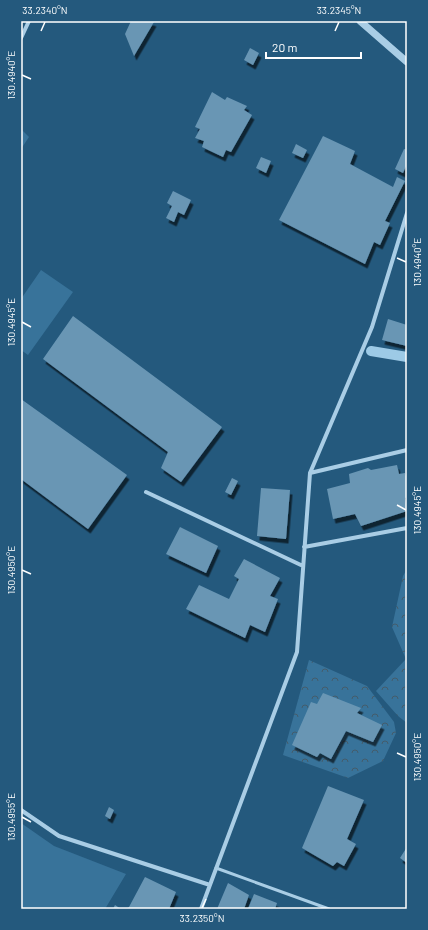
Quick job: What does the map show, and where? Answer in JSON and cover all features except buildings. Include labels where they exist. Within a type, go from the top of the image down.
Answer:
[{"type":"street","points":[[21,38],[29,21]]},
{"type":"street","points":[[360,21],[407,62]]},
{"type":"street","points":[[201,909],[296,652],[310,473],[372,327],[407,213]]},
{"type":"street","points":[[310,473],[407,450]]},
{"type":"street","points":[[146,492],[303,566]]},
{"type":"street","points":[[304,547],[407,528]]},
{"type":"street","points":[[21,810],[59,836],[210,885]]},
{"type":"lane","points":[[216,868],[328,909]]},
{"type":"green space","points":[[21,129],[29,137],[21,149]]},
{"type":"green space","points":[[41,270],[73,292],[28,355],[21,350],[21,299]]},
{"type":"green space","points":[[407,569],[407,723],[398,716],[376,691],[406,659],[392,627],[403,576]]},
{"type":"green space","points":[[309,660],[367,686],[394,722],[396,733],[383,761],[348,778],[283,755]]},
{"type":"green space","points":[[21,823],[54,846],[126,874],[105,909],[21,909]]},
{"type":"waterway","points":[[371,351],[407,357]]}]
